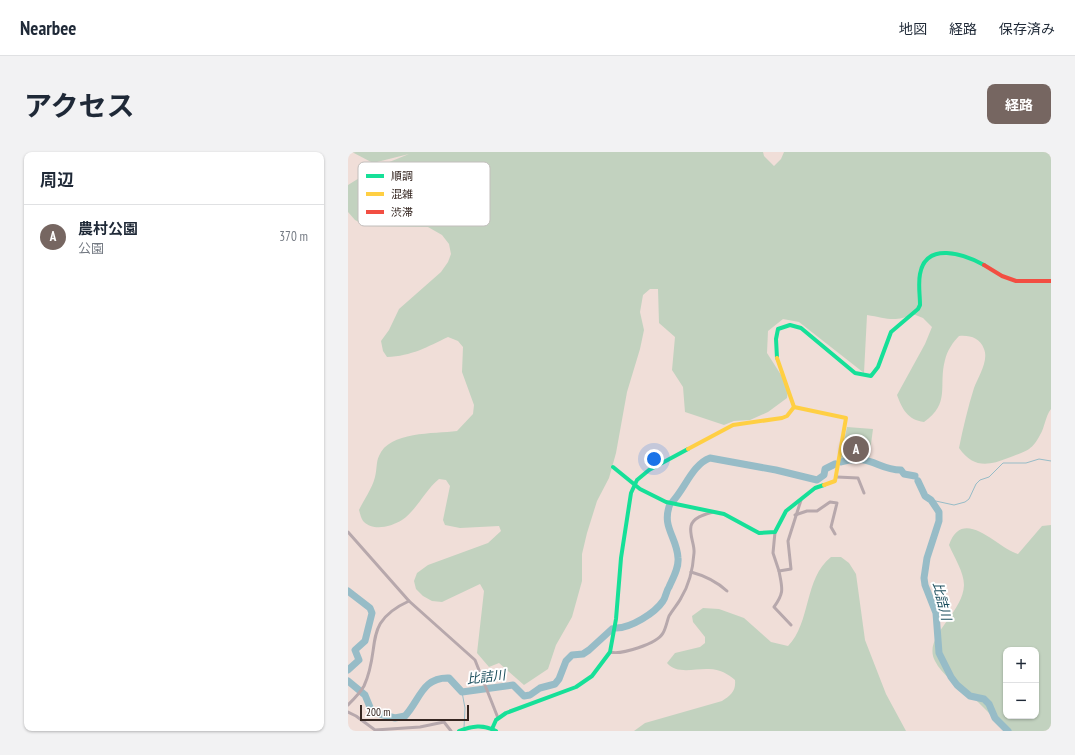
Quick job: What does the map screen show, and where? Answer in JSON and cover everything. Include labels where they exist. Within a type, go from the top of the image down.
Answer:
[{"type":"street","points":[[794,407],[781,373],[774,344],[778,329],[786,325],[794,325],[801,328],[855,373],[871,376],[882,358],[888,336],[895,325],[918,310],[920,305],[921,270],[924,262],[930,256],[943,252],[952,252],[973,260],[1009,280],[1022,283],[1051,281]]},
{"type":"street","points":[[791,625],[774,608],[782,597],[783,591],[779,570],[773,553],[775,532],[786,511],[815,488],[834,481],[837,477],[840,442],[846,418],[794,407]]},
{"type":"street","points":[[459,731],[475,726],[494,730],[498,718],[506,713],[576,687],[592,676],[610,652],[616,619],[621,558],[631,493],[637,480],[648,470],[721,430],[733,425],[782,418],[787,416],[794,407]]},
{"type":"street","points":[[613,467],[651,496],[666,502],[724,514],[759,532],[775,532]]},
{"type":"street","points":[[837,477],[858,478],[864,493]]},
{"type":"street","points":[[779,570],[791,569],[788,541],[801,500]]},
{"type":"street","points":[[795,516],[807,511],[817,511],[830,502],[838,503],[831,527],[835,534]]},
{"type":"street","points":[[610,652],[618,654],[656,641],[664,632],[670,616],[685,590],[692,572],[695,552],[691,526],[693,520],[713,512]]},
{"type":"street","points":[[348,532],[409,601],[476,660],[498,718]]},
{"type":"street","points":[[692,572],[705,576],[718,583],[727,592]]},
{"type":"street","points":[[348,705],[364,685],[374,650],[378,627],[390,612],[409,601]]},
{"type":"street","points":[[348,712],[375,730],[420,727],[444,722],[451,731]]},
{"type":"green space","points":[[352,152],[763,152],[764,156],[774,166],[781,159],[784,152],[1051,152],[1051,409],[1047,415],[1042,432],[1034,445],[1030,448],[994,463],[981,464],[975,462],[964,454],[959,448],[974,388],[985,359],[984,349],[980,342],[971,337],[959,336],[950,347],[943,369],[941,401],[938,408],[924,422],[914,419],[906,413],[897,395],[925,344],[932,327],[923,318],[913,314],[896,319],[867,315],[864,373],[799,322],[783,319],[768,331],[767,353],[783,378],[788,391],[787,398],[768,412],[750,420],[734,421],[724,425],[685,412],[683,387],[672,370],[675,337],[659,323],[658,289],[650,289],[643,295],[640,312],[644,330],[640,349],[627,392],[616,453],[609,478],[597,501],[587,533],[582,554],[582,581],[572,617],[556,645],[548,669],[524,685],[499,663],[489,667],[477,653],[484,591],[480,584],[442,602],[432,601],[423,596],[416,589],[414,581],[417,573],[428,565],[488,543],[501,531],[499,526],[460,528],[445,525],[443,520],[450,486],[446,480],[439,479],[407,516],[402,520],[388,526],[377,527],[368,525],[362,519],[359,510],[372,486],[376,474],[378,458],[384,448],[392,442],[413,435],[457,431],[473,414],[474,405],[462,372],[463,347],[458,341],[448,337],[404,355],[387,357],[383,351],[381,341],[389,330],[399,309],[441,272],[448,262],[451,254],[449,244],[442,235],[428,227],[366,226],[490,226],[490,162],[389,162],[409,154],[377,162],[371,162]]},
{"type":"green space","points":[[358,179],[358,222],[348,212],[348,185]]},
{"type":"green space","points":[[847,427],[873,429],[869,459],[849,458],[840,460]]},
{"type":"green space","points":[[1051,525],[1051,731],[1008,731],[973,698],[945,675],[935,661],[932,652],[938,634],[962,596],[964,580],[949,545],[955,534],[963,529],[972,529],[1018,554],[1042,526]]},
{"type":"green space","points":[[831,557],[841,557],[849,563],[856,574],[865,640],[886,694],[906,731],[634,731],[645,723],[722,701],[734,690],[735,680],[720,671],[713,669],[681,670],[671,667],[667,663],[675,653],[700,647],[705,643],[705,637],[693,622],[692,616],[703,608],[719,609],[744,618],[771,642],[788,646],[801,625],[816,577],[822,566]]},
{"type":"waterway","name":"比詰川","points":[[673,501],[699,465],[710,458],[776,470],[817,480],[824,475],[825,469],[835,464]]},
{"type":"waterway","name":"比詰川","points":[[841,462],[860,459],[901,470],[904,474],[915,476]]},
{"type":"waterway","points":[[931,500],[954,505],[965,502],[969,499],[976,484],[980,480],[989,477],[1003,463],[1026,463],[1039,459],[1051,461]]},
{"type":"waterway","name":"比詰川","points":[[918,481],[925,496],[931,500],[939,512],[939,521],[927,558],[924,578],[925,585],[936,613],[939,653],[951,677],[957,685],[970,696],[984,699],[989,704],[995,718],[1008,731]]},
{"type":"waterway","name":"比詰川","points":[[616,628],[635,623],[649,615],[665,598],[678,565],[677,551],[667,519],[670,504]]},
{"type":"waterway","name":"比詰川","points":[[348,591],[370,608],[372,613],[365,641],[355,650],[359,660],[348,670]]},
{"type":"waterway","name":"比詰川","points":[[348,681],[365,695],[372,712],[395,718],[405,716],[427,685],[440,679],[449,678],[462,692],[513,685],[524,696],[530,695],[540,688],[555,684],[559,679],[566,661],[572,655],[583,654],[612,629]]},
{"type":"waterway","points":[[462,692],[465,708],[464,728]]},
{"type":"traffic: fast","points":[[777,358],[776,339],[778,329],[790,325],[801,328],[855,373],[871,376],[878,367],[891,332],[918,309],[920,305],[920,274],[924,264],[930,257],[938,254],[957,254],[984,265]]},
{"type":"traffic: fast","points":[[492,729],[496,720],[506,713],[576,687],[592,676],[610,652],[616,619],[621,558],[631,493],[637,480],[649,470],[688,449]]},
{"type":"traffic: fast","points":[[613,467],[640,489],[666,502],[724,514],[759,533],[775,532],[786,511],[815,488],[824,485]]},
{"type":"traffic: fast","points":[[459,731],[478,726],[487,727],[496,731]]},
{"type":"traffic: slow","points":[[777,358],[794,407],[846,418],[835,481],[824,485]]},
{"type":"traffic: slow","points":[[688,449],[733,425],[782,418],[787,416],[794,407]]},
{"type":"traffic: jam","points":[[984,265],[1002,276],[1016,281],[1051,281]]},
{"type":"place","name":"農村公園","points":[[856,449]]}]
